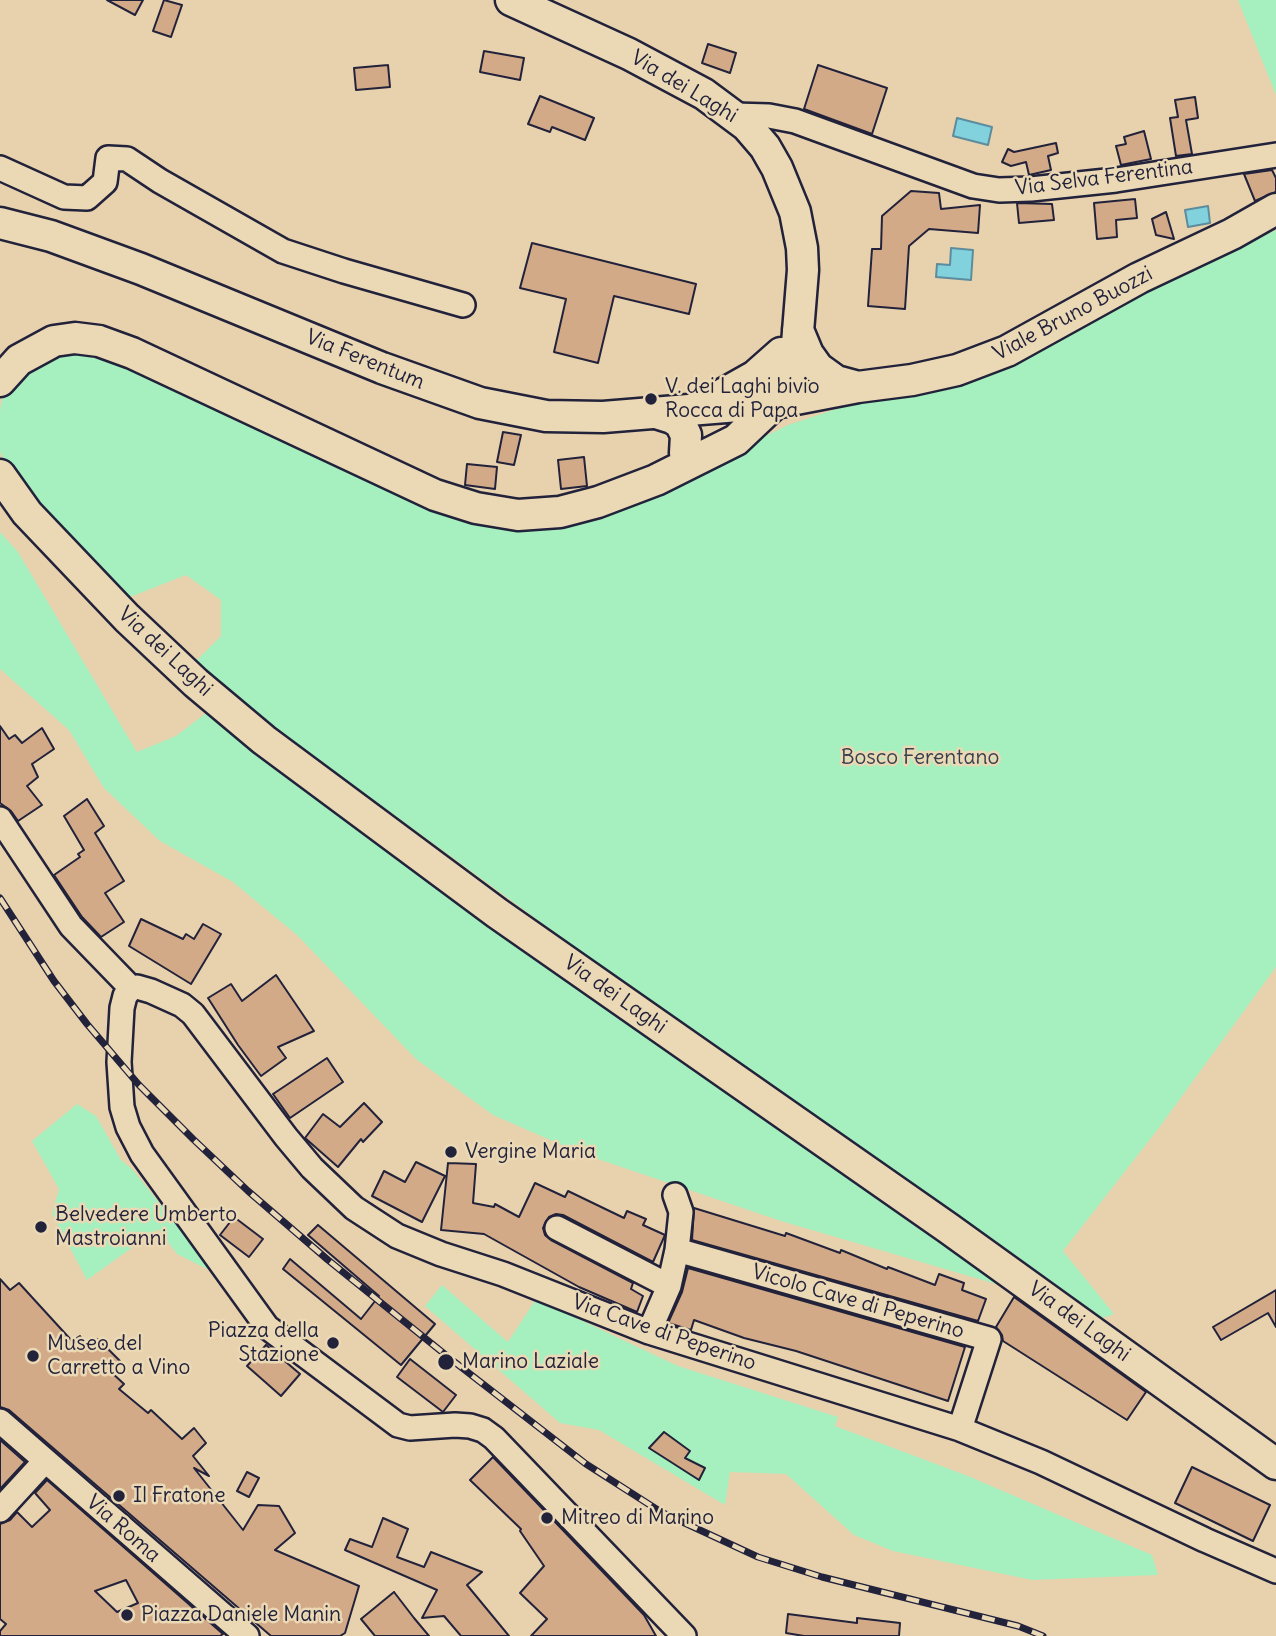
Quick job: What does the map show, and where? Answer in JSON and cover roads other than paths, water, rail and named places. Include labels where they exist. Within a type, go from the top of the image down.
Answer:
[{"type":"main road","name":"Via dei Laghi","points":[[0,381],[15,362],[48,344],[67,338],[94,340],[132,353],[407,483],[467,506],[518,515],[543,515],[585,506],[636,488],[736,440],[775,403],[791,371],[803,259],[795,212],[784,180],[765,147],[734,115],[704,94],[638,58],[511,0]]},
{"type":"main road","name":"Viale Bruno Buozzi","points":[[858,387],[935,375],[996,356],[1139,278],[1232,234],[1276,209]]},
{"type":"main road","name":"Via Ferentum","points":[[0,223],[51,236],[141,268],[393,373],[480,403],[525,413],[561,417],[603,417],[656,413],[775,403],[858,387]]},
{"type":"main road","name":"Via dei Laghi","points":[[636,488],[745,406],[769,378],[793,333]]},
{"type":"main road","points":[[693,409],[741,386],[764,370],[793,333],[818,369],[836,381],[858,387]]},
{"type":"main road","points":[[736,440],[785,416],[858,387]]},
{"type":"main road","points":[[656,413],[668,416],[680,424],[686,435],[685,453]]},
{"type":"main road","name":"Via dei Laghi","points":[[0,475],[33,521],[127,618],[196,683],[264,740],[497,912],[948,1228],[1276,1464]]},
{"type":"street","name":"Via Selva Ferentina","points":[[734,115],[769,116],[795,121],[973,186],[999,190],[1116,180],[1276,155]]},
{"type":"street","points":[[0,167],[65,197],[87,198],[105,182],[108,158],[127,159],[160,181],[284,251],[463,305]]},
{"type":"street","points":[[0,819],[71,926],[131,988],[125,996],[122,1008],[119,1062],[122,1107],[128,1127],[142,1154],[267,1328],[398,1426],[410,1429],[455,1425],[483,1430],[494,1438],[677,1629],[683,1622],[703,1636]]},
{"type":"street","name":"Via Cave di Peperino","points":[[131,988],[151,991],[182,1005],[193,1014],[303,1158],[340,1197],[376,1224],[415,1244],[503,1274],[649,1332],[960,1429],[1041,1462],[1276,1571]]},
{"type":"street","points":[[649,1332],[669,1286],[677,1250],[681,1212],[675,1195]]},
{"type":"street","points":[[557,1227],[669,1286]]},
{"type":"street","name":"Vicolo Cave di Peperino","points":[[677,1250],[989,1339],[960,1429]]},
{"type":"street","name":"Via Roma","points":[[0,1421],[247,1636]]},
{"type":"street","points":[[0,1510],[45,1461]]},
{"type":"water","points":[[957,118],[992,127],[988,145],[953,136]]},
{"type":"water","points":[[1208,206],[1210,223],[1188,227],[1185,210]]},
{"type":"water","points":[[951,248],[973,250],[971,280],[936,277],[937,264],[950,265]]},
{"type":"railway","points":[[0,898],[54,981],[87,1024],[139,1085],[193,1139],[328,1260],[586,1464],[661,1512],[758,1557],[822,1577],[1018,1626],[1043,1636]]},
{"type":"place","name":"V. dei Laghi bivio Rocca di Papa","points":[[651,399]]},
{"type":"place","name":"Vergine Maria","points":[[451,1152]]},
{"type":"place","name":"Belvedere Umberto Mastroianni","points":[[41,1227]]},
{"type":"place","name":"Piazza della Stazione","points":[[333,1343]]},
{"type":"place","name":"Museo del Carretto a Vino","points":[[33,1356]]},
{"type":"place","name":"Marino Laziale","points":[[446,1362]]},
{"type":"place","name":"Il Fratone","points":[[119,1496]]},
{"type":"place","name":"Mitreo di Marino","points":[[547,1518]]},
{"type":"place","name":"Piazza Daniele Manin","points":[[127,1615]]},
{"type":"park label","name":"Bosco Ferentano","points":[[920,758]]}]
